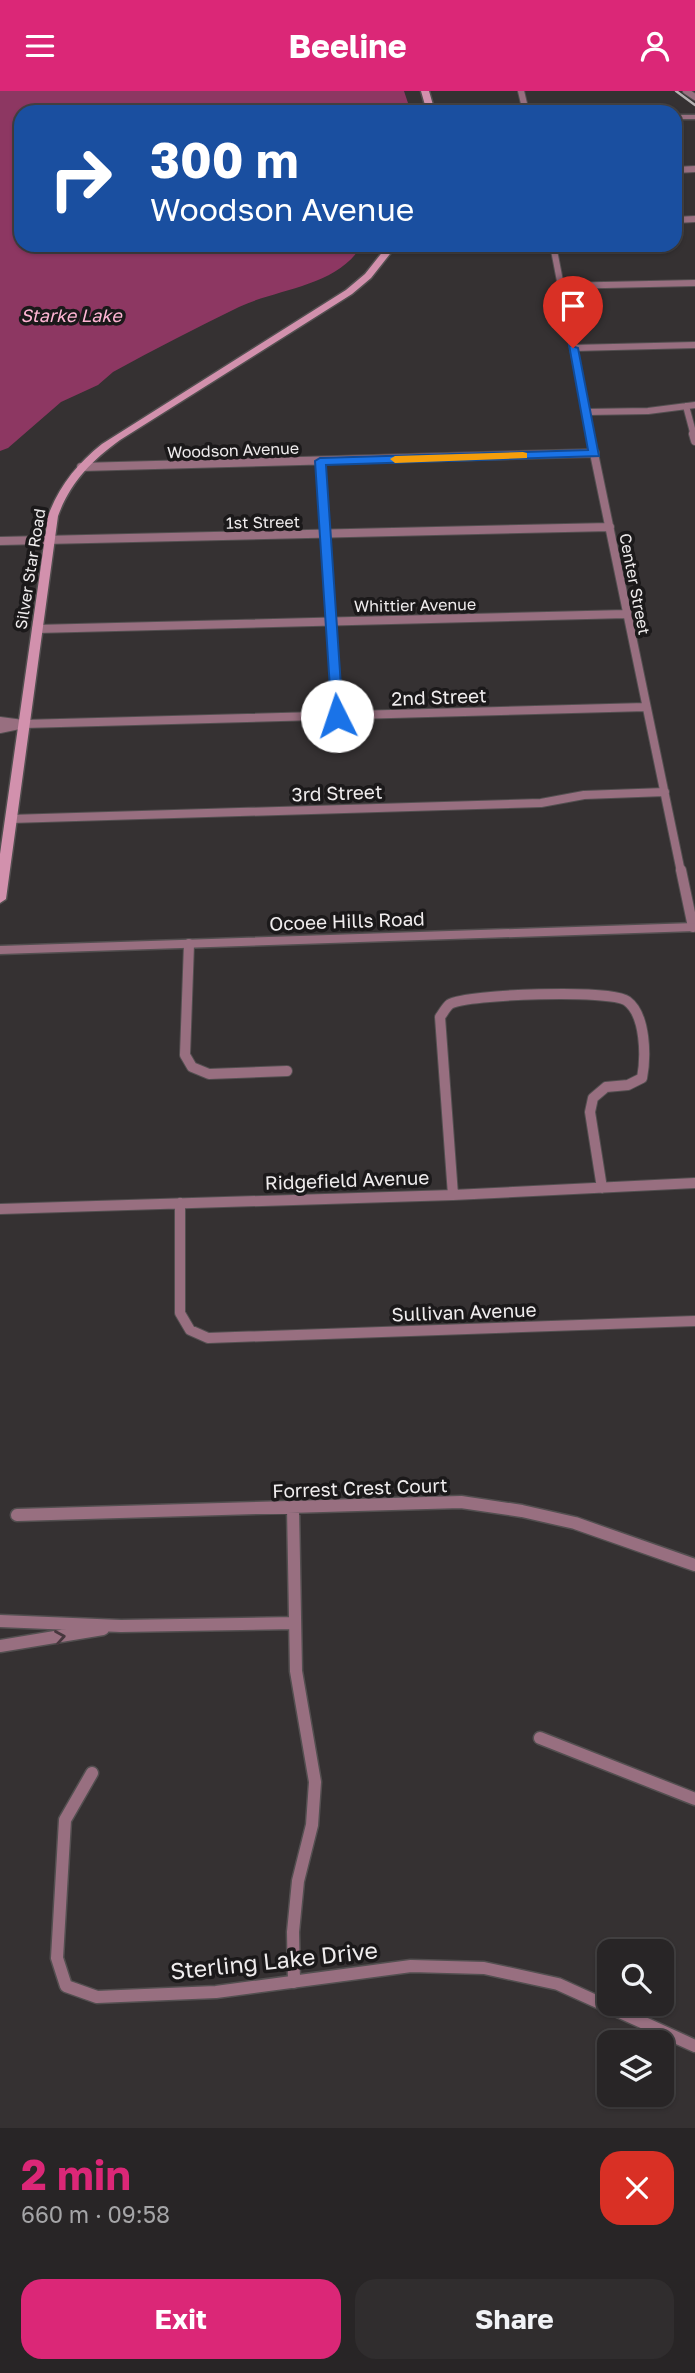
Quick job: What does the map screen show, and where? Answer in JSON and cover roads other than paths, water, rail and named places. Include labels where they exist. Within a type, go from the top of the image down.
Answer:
[{"type":"main road","name":"Silver Star Road","points":[[0,899],[36,629],[57,501],[81,467],[116,438],[349,292],[368,276],[387,252]]},
{"type":"street","points":[[686,91],[695,97]]},
{"type":"street","name":"Center Street","points":[[554,252],[626,614],[694,927]]},
{"type":"street","points":[[559,286],[695,283]]},
{"type":"street","points":[[573,348],[695,345]]},
{"type":"street","points":[[586,412],[648,411],[695,405]]},
{"type":"street","points":[[686,406],[695,441]]},
{"type":"street","name":"Woodson Avenue","points":[[81,467],[595,453]]},
{"type":"street","points":[[320,461],[337,716]]},
{"type":"street","name":"1st Street","points":[[0,541],[610,527]]},
{"type":"street","name":"Whittier Avenue","points":[[36,629],[626,614]]},
{"type":"street","name":"2nd Street","points":[[23,724],[646,707]]},
{"type":"street","points":[[0,721],[23,724]]},
{"type":"street","points":[[0,729],[23,724]]},
{"type":"street","name":"3rd Street","points":[[10,819],[541,803],[584,795],[665,792]]},
{"type":"street","name":"Ocoee Hills Road","points":[[0,950],[694,927]]},
{"type":"street","points":[[189,944],[185,1055],[192,1067],[209,1074],[287,1071]]},
{"type":"street","points":[[453,1195],[440,1017],[448,1005],[469,998],[599,993],[615,995],[632,1005],[638,1019],[646,1066],[642,1078],[628,1085],[606,1087],[593,1098],[590,1112],[602,1188]]},
{"type":"street","name":"Ridgefield Avenue","points":[[0,1209],[453,1195],[695,1183]]},
{"type":"street","name":"Sullivan Avenue","points":[[180,1203],[180,1313],[190,1330],[208,1338],[695,1321]]},
{"type":"street","name":"Forrest Crest Court","points":[[17,1515],[461,1503],[522,1511],[575,1523],[695,1565]]},
{"type":"street","points":[[293,1508],[296,1671],[315,1782],[312,1825],[298,1881],[293,1932],[294,1982]]},
{"type":"street","points":[[0,1621],[121,1626],[295,1623]]},
{"type":"street","points":[[0,1646],[121,1626]]},
{"type":"street","points":[[540,1738],[695,1799]]},
{"type":"street","name":"Sterling Lake Drive","points":[[92,1773],[65,1820],[57,1958],[66,1986],[97,1997],[216,1992],[411,1966],[484,1968],[558,1984],[695,2046]]},
{"type":"water","name":"Starke Lake","points":[[0,91],[404,91],[409,105],[14,105],[14,252],[356,252],[338,270],[323,278],[239,307],[113,372],[98,385],[61,402],[8,448],[0,451]]},
{"type":"railway","points":[[676,91],[695,105]]}]
